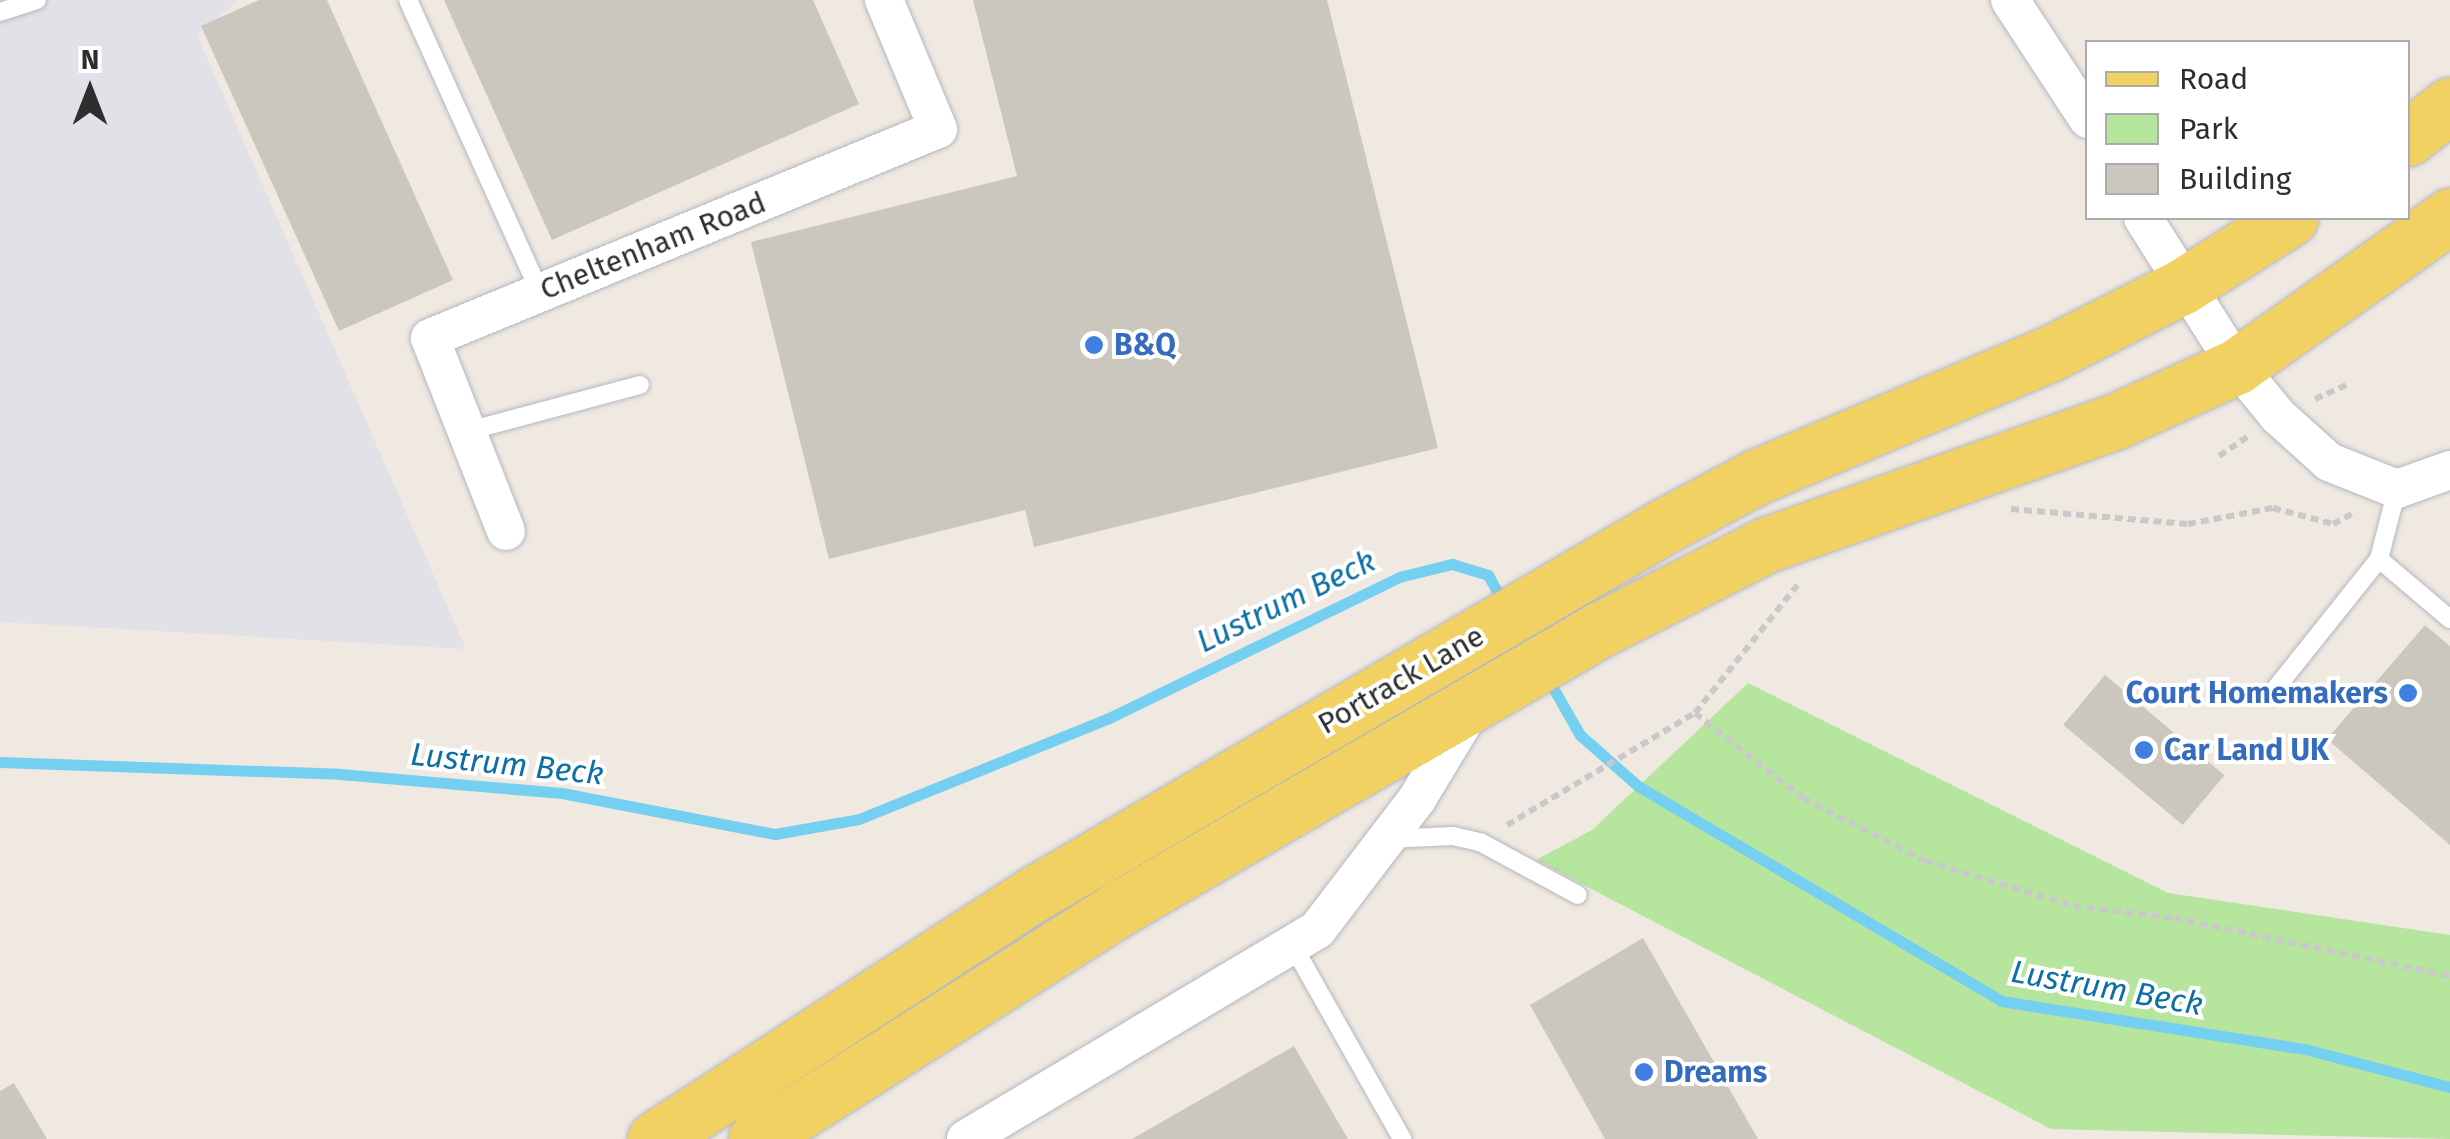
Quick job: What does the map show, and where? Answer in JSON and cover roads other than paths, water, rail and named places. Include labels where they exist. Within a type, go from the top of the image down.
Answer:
[{"type":"main road","points":[[2410,136],[2450,105]]},
{"type":"main road","name":"Portrack Lane","points":[[756,1139],[1120,908],[1601,630],[1766,545],[2116,421],[2237,366],[2450,216]]},
{"type":"main road","name":"Portrack Lane","points":[[655,1139],[1039,891],[1756,477],[2054,352],[2183,286],[2287,220]]},
{"type":"street","name":"Cheltenham Road","points":[[506,531],[430,338],[938,128],[884,0]]},
{"type":"street","points":[[2010,0],[2085,114]]},
{"type":"street","points":[[2143,220],[2237,366],[2278,416],[2330,462],[2397,490],[2450,470]]},
{"type":"street","name":"Portrack Lane","points":[[966,1139],[1293,946],[1336,912],[1487,697]]},
{"type":"lane","points":[[0,12],[37,0]]},
{"type":"lane","points":[[408,0],[540,293]]},
{"type":"lane","points":[[468,430],[640,385]]},
{"type":"lane","points":[[2272,693],[2380,560],[2397,490]]},
{"type":"lane","points":[[2380,560],[2450,619]]},
{"type":"lane","points":[[1385,839],[1453,836],[1480,842],[1578,894]]},
{"type":"lane","points":[[1293,946],[1402,1139]]},
{"type":"waterway","name":"Lustrum Beck","points":[[0,762],[340,774],[562,793],[775,834],[859,819],[1109,718],[1399,577],[1452,564],[1488,575],[1503,602]]},
{"type":"waterway","name":"Lustrum Beck","points":[[1548,679],[1580,735],[1638,786],[2001,1001],[2305,1049],[2450,1087]]},
{"type":"place","name":"B&Q","points":[[1094,345]]},
{"type":"place","name":"Court Homemakers","points":[[2408,693]]},
{"type":"place","name":"Car Land UK","points":[[2144,750]]},
{"type":"place","name":"Dreams","points":[[1644,1072]]}]
